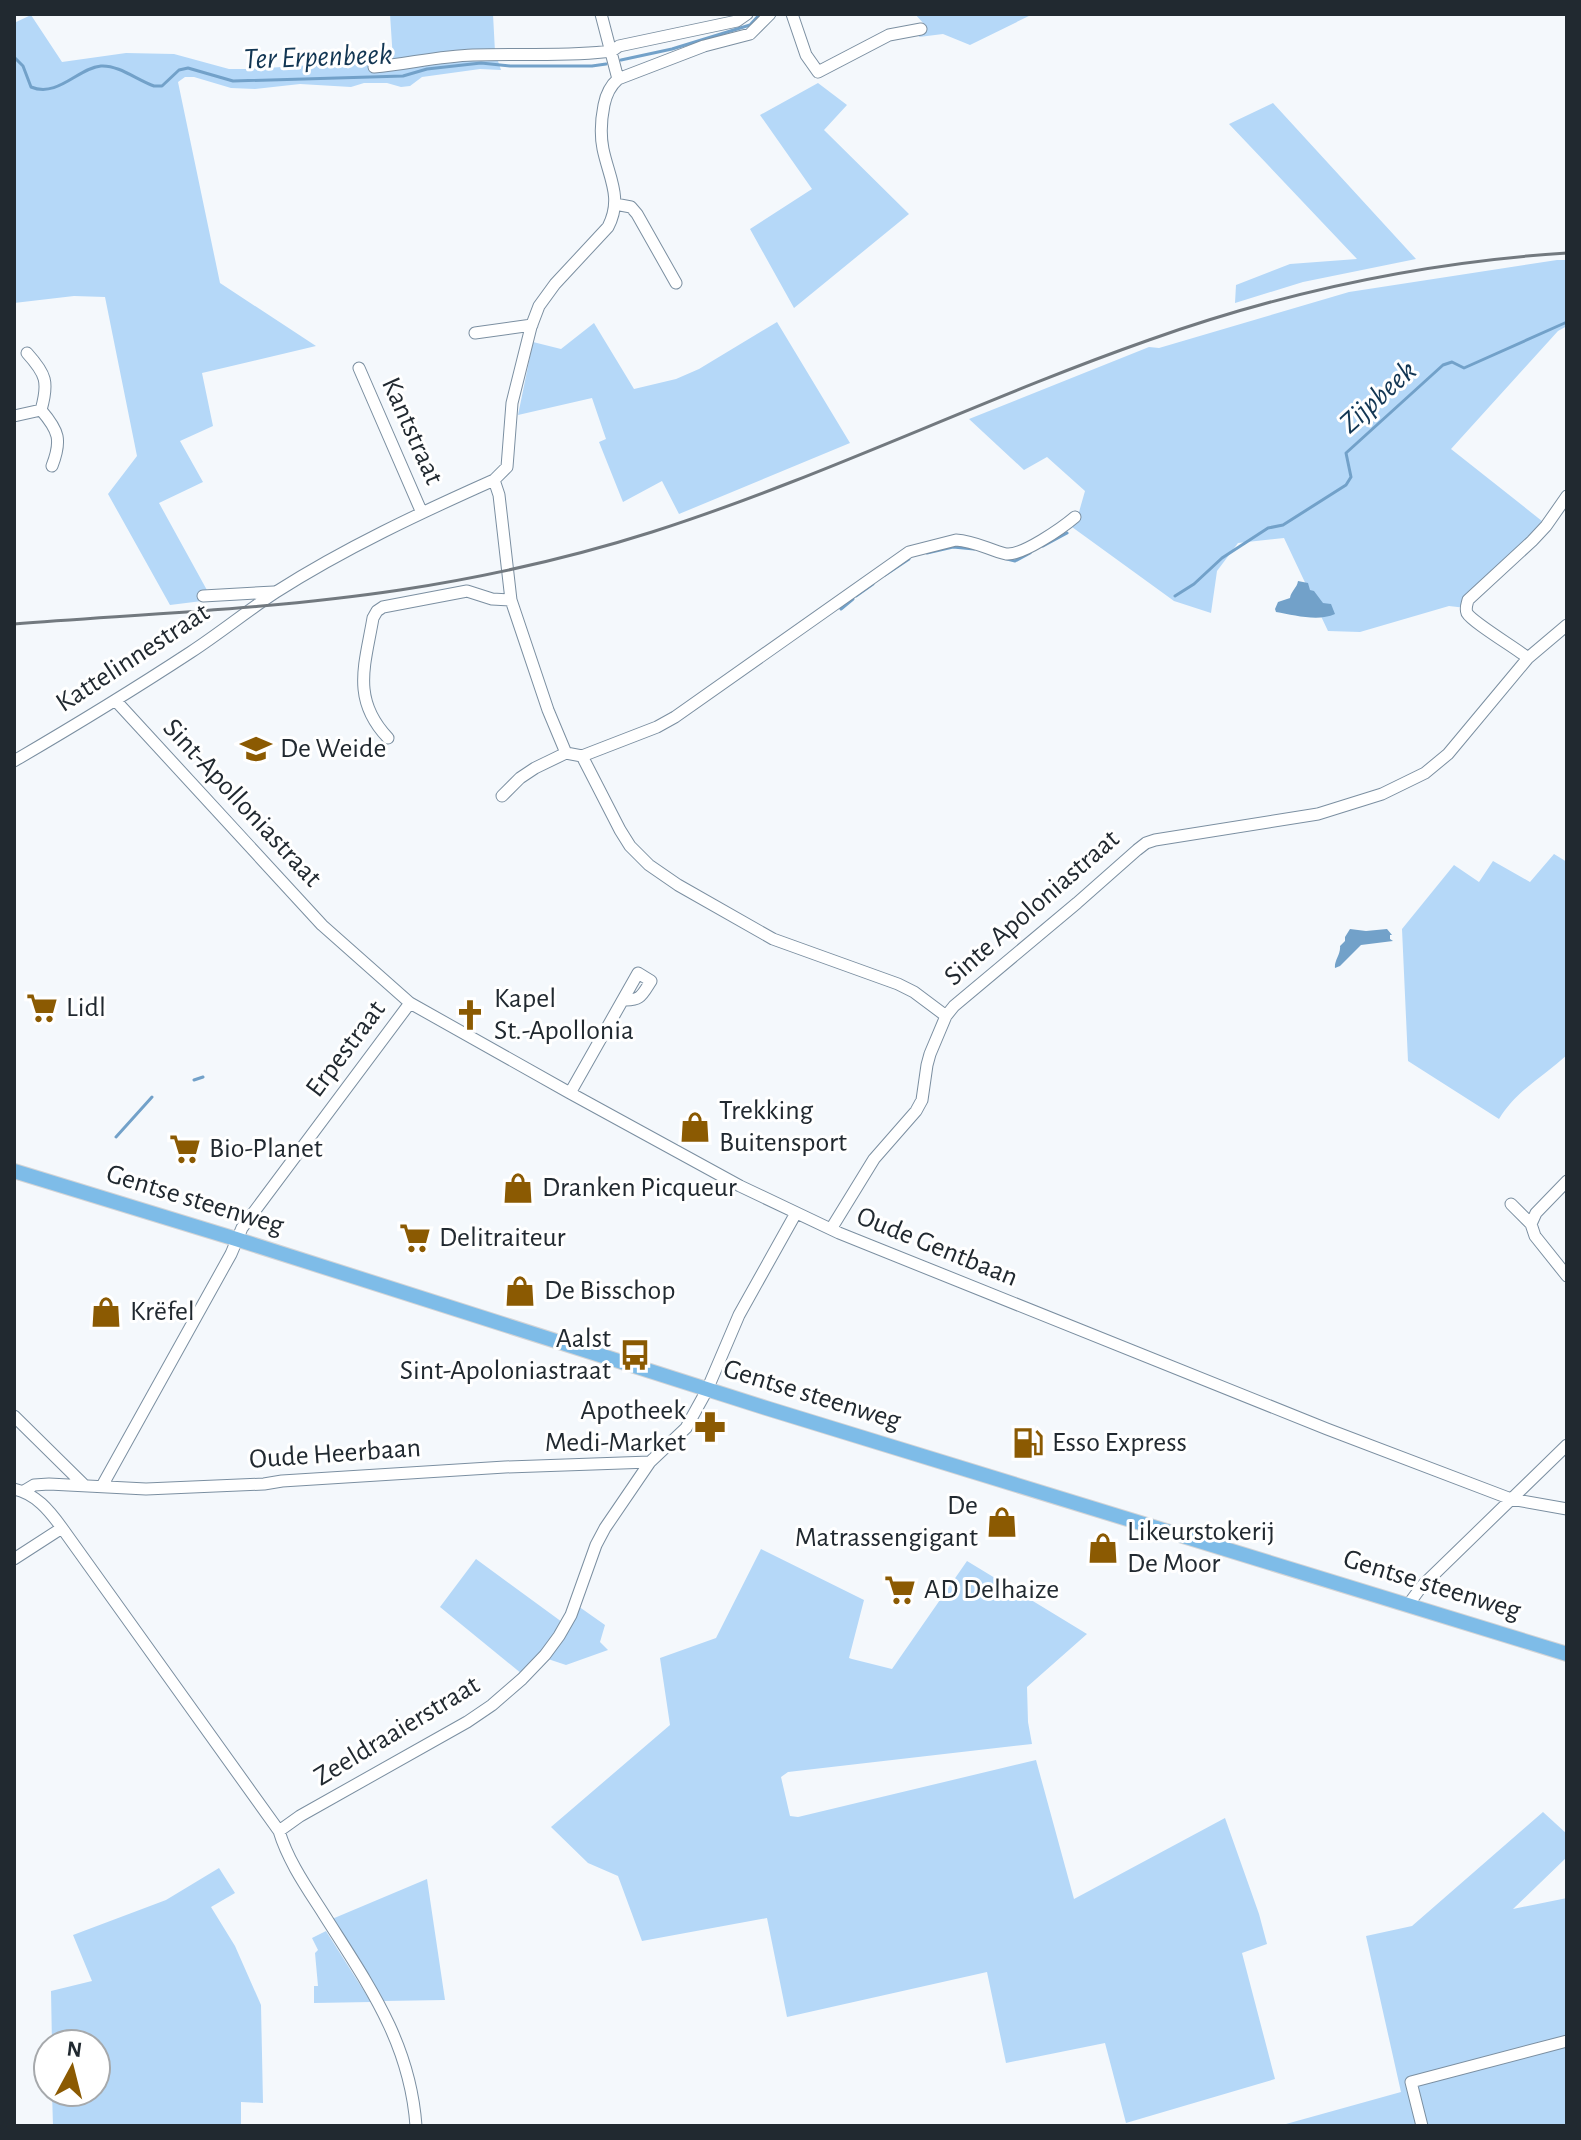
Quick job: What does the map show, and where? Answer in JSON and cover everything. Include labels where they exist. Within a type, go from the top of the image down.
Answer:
[{"type":"main road","name":"Gentse steenweg","points":[[14,1171],[707,1390],[1567,1654]]},
{"type":"street","points":[[601,14],[618,79]]},
{"type":"street","points":[[374,67],[474,55],[555,56],[612,51],[619,46],[737,21],[747,14]]},
{"type":"street","points":[[566,753],[511,600],[499,495],[494,480],[507,467],[512,403],[532,325],[539,306],[555,284],[608,227],[614,215],[615,192],[600,132],[606,97],[612,84],[704,46],[750,34],[770,14]]},
{"type":"street","points":[[792,14],[806,55],[818,72],[889,35],[921,29]]},
{"type":"street","points":[[615,204],[631,207],[637,214],[676,283]]},
{"type":"street","points":[[475,333],[532,325]]},
{"type":"street","points":[[27,353],[46,378],[46,394],[41,410]]},
{"type":"street","name":"Kantstraat","points":[[359,368],[422,513]]},
{"type":"street","points":[[14,416],[41,410]]},
{"type":"street","points":[[41,410],[54,424],[58,435],[58,451],[52,466]]},
{"type":"street","name":"Kattelinnestraat","points":[[14,761],[116,701],[276,592],[422,513],[494,480]]},
{"type":"street","points":[[1528,658],[1480,624],[1466,608],[1468,600],[1546,526],[1567,496]]},
{"type":"street","points":[[502,796],[520,778],[566,753],[582,756],[657,727],[909,552],[956,540],[1015,554],[1070,521]]},
{"type":"street","points":[[388,738],[375,725],[363,695],[362,680],[373,618],[377,611],[383,607],[467,591],[492,599],[511,600]]},
{"type":"street","name":"Kattelinnestraat","points":[[203,596],[276,592]]},
{"type":"street","name":"Sinte Apoloniastraat","points":[[831,1229],[874,1159],[916,1111],[922,1100],[930,1054],[946,1016],[954,1006],[1146,843],[1318,814],[1382,794],[1425,773],[1448,754],[1528,658],[1567,625]]},
{"type":"street","name":"Sint-Apolloniastraat","points":[[116,701],[298,900],[336,936]]},
{"type":"street","points":[[582,756],[625,838],[649,865],[773,939],[898,984],[946,1016]]},
{"type":"street","name":"Oude Gentbaan","points":[[336,936],[410,1003],[740,1186],[796,1213],[885,1252],[1327,1429],[1511,1499],[1567,1509]]},
{"type":"street","points":[[570,1093],[623,1000]]},
{"type":"street","name":"Erpestraat","points":[[102,1486],[231,1254],[242,1228],[410,1003]]},
{"type":"street","points":[[1531,1224],[1536,1213],[1567,1181]]},
{"type":"street","points":[[1511,1204],[1531,1224],[1535,1236],[1567,1276]]},
{"type":"street","points":[[707,1390],[739,1315],[796,1213]]},
{"type":"street","name":"Zeeldraaierstraat","points":[[279,1831],[300,1816],[461,1726],[522,1679],[545,1655],[571,1615],[605,1528],[650,1462],[686,1428],[707,1390]]},
{"type":"street","points":[[14,1416],[84,1485]]},
{"type":"street","points":[[1408,1605],[1422,1586],[1567,1445]]},
{"type":"street","name":"Oude Heerbaan","points":[[19,1490],[34,1485],[146,1489],[213,1487],[505,1467],[650,1462]]},
{"type":"street","name":"Oude Heerbaan","points":[[19,1490],[45,1505],[279,1831]]},
{"type":"street","points":[[14,1559],[62,1528]]},
{"type":"street","points":[[279,1831],[307,1889],[387,2017],[406,2069],[416,2126]]},
{"type":"street","points":[[1422,2126],[1411,2082],[1567,2041]]},
{"type":"shaded area","points":[[390,14],[493,14],[495,52],[501,70],[480,69],[422,77],[410,86],[401,87],[387,83],[364,83],[351,87],[300,84],[231,88],[194,77],[185,77],[178,82],[220,283],[316,346],[202,373],[213,426],[180,441],[203,482],[159,503],[208,592],[201,593],[202,601],[170,605],[108,494],[137,456],[105,297],[74,296],[14,303],[14,23],[31,15],[62,62],[126,53],[174,54],[229,69],[248,69],[393,60]]},
{"type":"shaded area","points":[[915,14],[1033,14],[970,45],[943,34],[919,37],[924,24]]},
{"type":"shaded area","points":[[818,83],[847,105],[824,130],[909,214],[794,308],[750,229],[812,189],[760,115]]},
{"type":"shaded area","points":[[1273,103],[1416,259],[1303,282],[1235,303],[1236,285],[1290,264],[1357,259],[1229,124]]},
{"type":"shaded area","points":[[1567,260],[1567,326],[1558,331],[1451,449],[1547,525],[1466,608],[1449,606],[1360,632],[1328,631],[1284,538],[1238,543],[1217,571],[1211,613],[1174,601],[1072,527],[1085,491],[1047,457],[1024,470],[969,419],[1149,347],[1159,348],[1349,292]]},
{"type":"shaded area","points":[[777,322],[850,443],[679,514],[662,481],[623,502],[599,442],[606,439],[592,398],[518,415],[533,342],[561,349],[594,323],[634,389],[676,379],[699,369]]},
{"type":"shaded area","points":[[1298,581],[1308,583],[1310,590],[1323,603],[1331,604],[1335,614],[1314,618],[1276,612],[1278,602],[1290,598]]},
{"type":"shaded area","points":[[1554,854],[1567,862],[1567,1055],[1522,1092],[1499,1119],[1408,1061],[1402,929],[1454,865],[1479,882],[1493,861],[1530,882]]},
{"type":"shaded area","points":[[1350,929],[1387,929],[1393,941],[1361,945],[1335,968],[1340,946]]},
{"type":"shaded area","points":[[761,1549],[864,1600],[849,1658],[852,1659],[892,1669],[967,1561],[1087,1634],[1027,1687],[1032,1744],[788,1772],[781,1777],[790,1816],[798,1817],[1036,1760],[1074,1899],[1225,1818],[1267,1944],[1242,1953],[1275,2079],[1126,2123],[1105,2043],[1006,2063],[987,1972],[787,2017],[767,1918],[642,1941],[618,1876],[588,1863],[551,1827],[670,1725],[660,1658],[716,1638]]},
{"type":"shaded area","points":[[476,1559],[562,1622],[522,1674],[440,1607]]},
{"type":"shaded area","points":[[578,1606],[605,1625],[600,1642],[608,1650],[566,1665],[548,1659]]},
{"type":"shaded area","points":[[1543,1812],[1567,1834],[1567,1857],[1513,1909],[1567,1898],[1567,2126],[1286,2126],[1401,2092],[1366,1936],[1412,1926]]},
{"type":"shaded area","points":[[219,1868],[235,1893],[211,1907],[235,1946],[261,2005],[263,2103],[241,2102],[241,2126],[53,2126],[52,2108],[112,2108],[112,2028],[52,2028],[51,1991],[92,1981],[73,1935],[166,1900]]},
{"type":"shaded area","points":[[427,1879],[445,2000],[384,2001],[332,1919]]},
{"type":"shaded area","points":[[326,1931],[371,2002],[314,2003],[314,1986],[318,1986],[315,1953],[318,1950],[312,1938]]},
{"type":"waterway","name":"Ter Erpenbeek","points":[[621,60],[672,49],[750,25],[760,14]]},
{"type":"waterway","name":"Ter Erpenbeek","points":[[14,57],[23,66],[31,87],[41,89],[59,86],[101,66],[121,70],[154,86],[162,86],[179,70],[188,68],[233,81],[403,76],[427,69],[481,63],[510,66],[606,64]]},
{"type":"waterway","name":"Zijpbeek","points":[[1175,596],[1194,584],[1222,558],[1268,528],[1283,525],[1346,485],[1351,477],[1346,453],[1443,365],[1452,362],[1464,368],[1567,322]]},
{"type":"waterway","name":"Zijpbeek","points":[[1043,546],[1067,533]]},
{"type":"waterway","name":"Zijpbeek","points":[[927,553],[953,547],[974,549]]},
{"type":"waterway","name":"Zijpbeek","points":[[1007,559],[1015,561],[1030,553]]},
{"type":"waterway","name":"Zijpbeek","points":[[885,575],[909,559]]},
{"type":"waterway","name":"Zijpbeek","points":[[856,596],[873,584]]},
{"type":"waterway","name":"Zijpbeek","points":[[841,609],[853,599]]},
{"type":"waterway","name":"Zijpbeek","points":[[194,1080],[203,1077]]},
{"type":"waterway","name":"Zijpbeek","points":[[116,1137],[152,1097]]},
{"type":"railway","points":[[14,624],[352,597],[527,566],[652,532],[715,511],[1086,363],[1251,307],[1408,272],[1567,253]]},
{"type":"place","name":"De Weide","points":[[256,749]]},
{"type":"place","name":"Lidl","points":[[42,1008]]},
{"type":"place","name":"Kapel St.-Apollonia","points":[[470,1015]]},
{"type":"place","name":"Trekking Buitensport","points":[[695,1127]]},
{"type":"place","name":"Bio-Planet","points":[[185,1149]]},
{"type":"place","name":"Dranken Picqueur","points":[[518,1188]]},
{"type":"place","name":"Delitraiteur","points":[[415,1238]]},
{"type":"place","name":"De Bisschop","points":[[520,1291]]},
{"type":"place","name":"Krëfel","points":[[106,1312]]},
{"type":"place","name":"Aalst Sint-Apoloniastraat","points":[[635,1355]]},
{"type":"place","name":"Apotheek Medi-Market","points":[[710,1427]]},
{"type":"place","name":"Esso Express","points":[[1028,1443]]},
{"type":"place","name":"De Matrassengigant","points":[[1002,1522]]},
{"type":"place","name":"Likeurstokerij De Moor","points":[[1103,1548]]},
{"type":"place","name":"AD Delhaize","points":[[900,1590]]}]
